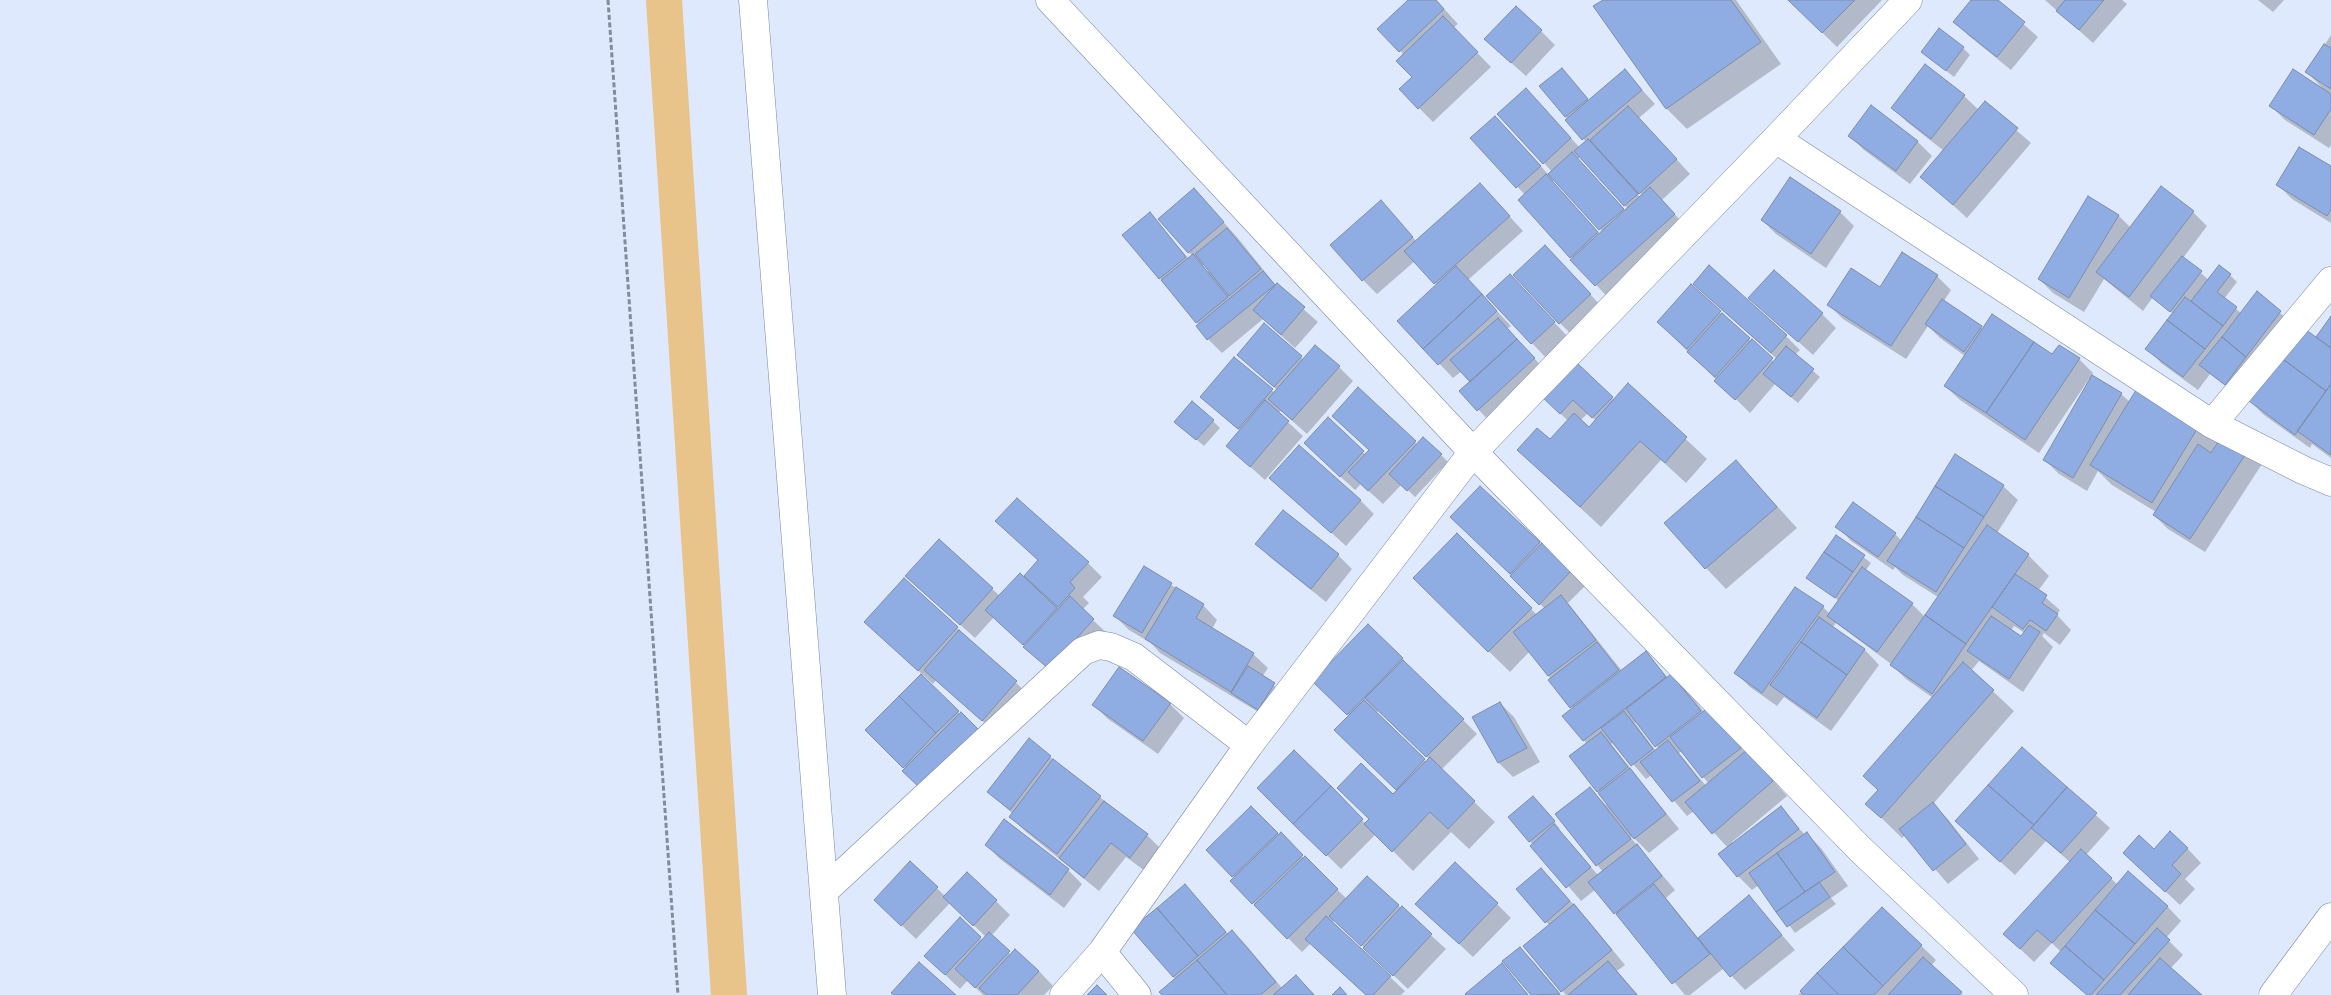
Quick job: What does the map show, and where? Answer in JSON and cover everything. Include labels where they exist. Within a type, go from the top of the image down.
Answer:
[{"type":"street","points":[[753,0],[832,995]]},
{"type":"street","points":[[1064,995],[1102,952],[1249,745],[1473,452],[1908,0]]},
{"type":"street","points":[[1059,3],[1473,452],[1860,849],[2014,995]]},
{"type":"street","points":[[1776,139],[2212,424],[2331,482]]},
{"type":"street","points":[[2212,424],[2331,281]]},
{"type":"street","points":[[824,891],[1083,651],[1099,645],[1111,647],[1134,657],[1249,745]]},
{"type":"street","points":[[2273,995],[2331,917]]},
{"type":"street","points":[[1102,952],[1137,995]]},
{"type":"path","points":[[608,0],[678,995]]},
{"type":"building","points":[[1408,0],[1436,0],[1444,9],[1399,52],[1377,29]]},
{"type":"building","points":[[1603,0],[1731,0],[1761,42],[1666,109],[1593,6]]},
{"type":"building","points":[[1788,0],[1855,0],[1822,33]]},
{"type":"building","points":[[1971,0],[1998,0],[2025,22],[1997,57],[1953,22]]},
{"type":"building","points":[[2065,0],[2104,0],[2079,30],[2056,11]]},
{"type":"building","points":[[1516,6],[1542,30],[1511,63],[1484,39]]},
{"type":"building","points":[[1443,16],[1478,52],[1418,109],[1399,89],[1412,77],[1396,61]]},
{"type":"building","points":[[1939,28],[1964,47],[1946,71],[1921,52]]},
{"type":"building","points":[[2324,44],[2331,48],[2331,89],[2305,72]]},
{"type":"building","points":[[1925,64],[1965,95],[1931,139],[1891,108]]},
{"type":"building","points":[[1562,68],[1588,99],[1565,117],[1539,86]]},
{"type":"building","points":[[1625,69],[1642,90],[1582,140],[1565,120]]},
{"type":"building","points":[[2293,69],[2331,94],[2331,109],[2314,135],[2269,106]]},
{"type":"building","points":[[1526,88],[1571,138],[1543,164],[1497,114]]},
{"type":"building","points":[[1985,101],[2018,128],[1953,205],[1920,177]]},
{"type":"building","points":[[1871,105],[1918,141],[1896,171],[1848,136]]},
{"type":"building","points":[[1628,106],[1677,159],[1639,194],[1590,140]]},
{"type":"building","points":[[1495,116],[1541,166],[1516,188],[1470,138]]},
{"type":"building","points":[[1588,139],[1638,194],[1624,206],[1574,151]]},
{"type":"building","points":[[2299,147],[2331,166],[2331,209],[2327,216],[2276,185]]},
{"type":"building","points":[[1572,152],[1624,209],[1599,230],[1548,174]]},
{"type":"building","points":[[1546,174],[1598,232],[1570,258],[1518,200]]},
{"type":"building","points":[[1790,177],[1841,211],[1811,254],[1761,220]]},
{"type":"building","points":[[1480,183],[1510,216],[1434,284],[1404,251]]},
{"type":"building","points":[[2161,186],[2194,211],[2129,297],[2096,272]]},
{"type":"building","points":[[1650,187],[1675,214],[1595,286],[1570,260]]},
{"type":"building","points":[[1194,188],[1224,222],[1188,253],[1158,219]]},
{"type":"building","points":[[2088,196],[2119,215],[2069,298],[2038,279]]},
{"type":"building","points":[[1381,200],[1413,237],[1362,281],[1330,245]]},
{"type":"building","points":[[1150,212],[1186,257],[1159,279],[1122,235]]},
{"type":"building","points":[[1227,228],[1261,269],[1229,296],[1195,254]]},
{"type":"building","points":[[1545,245],[1591,294],[1559,324],[1513,275]]},
{"type":"building","points":[[1902,252],[1938,275],[1891,346],[1827,305],[1851,268],[1880,287]]},
{"type":"building","points":[[1193,254],[1228,297],[1196,323],[1161,280]]},
{"type":"building","points":[[2182,256],[2202,271],[2170,312],[2150,296]]},
{"type":"building","points":[[1709,265],[1787,335],[1771,353],[1693,284]]},
{"type":"building","points":[[2219,265],[2231,274],[2217,292],[2237,307],[2223,326],[2191,301]]},
{"type":"building","points":[[1456,266],[1482,294],[1423,349],[1397,321]]},
{"type":"building","points":[[1774,270],[1823,313],[1798,342],[1748,298]]},
{"type":"building","points":[[1263,271],[1275,285],[1207,340],[1196,326]]},
{"type":"building","points":[[1510,274],[1555,322],[1531,344],[1486,296]]},
{"type":"building","points":[[1277,283],[1305,307],[1281,335],[1253,310]]},
{"type":"building","points":[[1691,284],[1721,311],[1687,349],[1657,322]]},
{"type":"building","points":[[2257,291],[2281,311],[2246,357],[2222,337]]},
{"type":"building","points":[[1482,294],[1497,311],[1438,365],[1423,349]]},
{"type":"building","points":[[2185,297],[2223,326],[2205,349],[2167,320]]},
{"type":"building","points":[[1942,299],[1982,326],[1964,352],[1925,324]]},
{"type":"building","points":[[1722,313],[1750,338],[1715,377],[1687,352]]},
{"type":"building","points":[[1992,314],[2034,342],[1986,413],[1944,386]]},
{"type":"building","points":[[2331,316],[2331,348],[2316,337]]},
{"type":"building","points":[[1498,318],[1517,339],[1470,382],[1450,360]]},
{"type":"building","points":[[2167,320],[2205,349],[2183,377],[2145,349]]},
{"type":"building","points":[[1264,323],[1302,356],[1274,387],[1237,355]]},
{"type":"building","points":[[2302,327],[2331,348],[2331,384],[2326,391],[2280,357]]},
{"type":"building","points":[[2222,337],[2246,357],[2225,385],[2199,365]]},
{"type":"building","points":[[1517,339],[1535,358],[1477,411],[1459,391]]},
{"type":"building","points":[[1752,339],[1773,358],[1735,400],[1714,381]]},
{"type":"building","points":[[2034,342],[2052,354],[2059,345],[2080,358],[2025,440],[1986,413]]},
{"type":"building","points":[[1315,345],[1340,366],[1292,420],[1268,399]]},
{"type":"building","points":[[1786,346],[1814,369],[1791,397],[1763,374]]},
{"type":"building","points":[[1234,357],[1273,389],[1238,429],[1200,397]]},
{"type":"building","points":[[2280,357],[2326,391],[2295,435],[2249,401]]},
{"type":"building","points":[[1575,361],[1613,397],[1592,418],[1573,400],[1560,414],[1541,396]]},
{"type":"building","points":[[2092,375],[2122,393],[2073,478],[2043,460]]},
{"type":"building","points":[[2141,382],[2202,421],[2152,503],[2090,465]]},
{"type":"building","points":[[1628,383],[1687,437],[1665,463],[1640,441],[1580,507],[1517,450],[1537,428],[1550,439],[1574,413],[1589,427]]},
{"type":"building","points":[[2331,384],[2331,455],[2297,431]]},
{"type":"building","points":[[1358,387],[1416,441],[1368,491],[1348,472],[1369,450],[1332,416]]},
{"type":"building","points":[[1265,400],[1289,421],[1250,467],[1226,446]]},
{"type":"building","points":[[1192,401],[1214,420],[1196,440],[1174,422]]},
{"type":"building","points":[[1328,417],[1364,451],[1340,477],[1304,443]]},
{"type":"building","points":[[2224,433],[2249,449],[2190,539],[2153,515],[2198,444],[2211,453]]},
{"type":"building","points":[[1423,437],[1442,454],[1407,491],[1389,474]]},
{"type":"building","points":[[1299,445],[1361,500],[1331,533],[1269,478]]},
{"type":"building","points":[[1955,454],[2004,485],[1984,517],[1935,486]]},
{"type":"building","points":[[1736,460],[1777,507],[1705,569],[1664,523]]},
{"type":"building","points":[[1480,486],[1540,542],[1510,574],[1450,517]]},
{"type":"building","points":[[1935,486],[1984,517],[1964,548],[1916,517]]},
{"type":"building","points":[[1017,498],[1089,562],[1070,582],[1075,588],[1058,607],[1024,576],[1038,560],[995,521]]},
{"type":"building","points":[[1853,502],[1896,533],[1878,557],[1835,527]]},
{"type":"building","points":[[1283,510],[1339,554],[1311,589],[1255,544]]},
{"type":"building","points":[[1916,517],[1964,548],[1936,592],[1887,561]]},
{"type":"building","points":[[1987,525],[2029,554],[1966,644],[1925,615]]},
{"type":"building","points":[[1457,533],[1532,608],[1488,652],[1413,578]]},
{"type":"building","points":[[1836,535],[1865,555],[1853,572],[1824,552]]},
{"type":"building","points":[[939,539],[993,588],[960,625],[905,576]]},
{"type":"building","points":[[1543,542],[1572,570],[1539,605],[1510,576]]},
{"type":"building","points":[[1824,552],[1853,572],[1835,598],[1806,578]]},
{"type":"building","points":[[1144,566],[1172,583],[1142,633],[1113,616]]},
{"type":"building","points":[[1862,567],[1913,603],[1877,652],[1827,616]]},
{"type":"building","points":[[1020,573],[1057,608],[1023,645],[985,610]]},
{"type":"building","points":[[2015,574],[2047,595],[2042,603],[2058,614],[2046,631],[2030,620],[2023,629],[1992,607]]},
{"type":"building","points":[[904,578],[958,627],[918,671],[864,622]]},
{"type":"building","points":[[1176,587],[1204,604],[1196,618],[1254,653],[1231,692],[1145,639]]},
{"type":"building","points":[[1795,587],[1824,606],[1762,693],[1734,673]]},
{"type":"building","points":[[1561,595],[1596,640],[1548,676],[1513,632]]},
{"type":"building","points":[[1070,596],[1094,619],[1049,669],[1023,647]]},
{"type":"building","points":[[1925,615],[1966,644],[1932,694],[1890,665]]},
{"type":"building","points":[[1991,616],[2021,636],[2029,625],[2040,632],[2009,679],[1967,651]]},
{"type":"building","points":[[1819,617],[1865,649],[1847,675],[1801,642]]},
{"type":"building","points":[[1368,624],[1403,658],[1347,715],[1312,681]]},
{"type":"building","points":[[959,630],[1017,681],[982,721],[924,670]]},
{"type":"building","points":[[1597,642],[1619,670],[1570,708],[1548,680]]},
{"type":"building","points":[[1801,642],[1847,675],[1817,718],[1770,685]]},
{"type":"building","points":[[1646,651],[1666,677],[1583,741],[1562,716]]},
{"type":"building","points":[[1403,660],[1464,719],[1426,757],[1365,698]]},
{"type":"building","points":[[1963,662],[1994,690],[1881,818],[1865,804],[1878,790],[1863,776]]},
{"type":"building","points":[[1248,666],[1275,683],[1258,710],[1231,693]]},
{"type":"building","points":[[1119,667],[1171,703],[1143,741],[1092,705]]},
{"type":"building","points":[[921,674],[959,711],[936,733],[899,696]]},
{"type":"building","points":[[1671,674],[1701,711],[1655,747],[1626,709]]},
{"type":"building","points":[[899,696],[936,733],[903,768],[865,730]]},
{"type":"building","points":[[1364,700],[1425,759],[1396,790],[1334,730]]},
{"type":"building","points":[[1500,702],[1527,748],[1498,763],[1472,717]]},
{"type":"building","points":[[1709,707],[1741,748],[1702,778],[1670,737]]},
{"type":"building","points":[[1624,711],[1653,749],[1631,766],[1601,728]]},
{"type":"building","points":[[961,712],[979,730],[921,789],[902,771]]},
{"type":"building","points":[[1601,732],[1628,767],[1597,792],[1569,756]]},
{"type":"building","points":[[1029,738],[1051,756],[1010,810],[987,792]]},
{"type":"building","points":[[1668,740],[1700,781],[1672,802],[1640,762]]},
{"type":"building","points":[[2022,747],[2067,787],[2034,825],[1988,785]]},
{"type":"building","points":[[1294,750],[1331,786],[1293,824],[1257,788]]},
{"type":"building","points":[[1747,750],[1773,781],[1712,834],[1685,802]]},
{"type":"building","points":[[1430,757],[1475,801],[1448,829],[1430,812],[1392,852],[1364,824],[1369,819],[1337,788],[1361,763],[1393,794]]},
{"type":"building","points":[[1053,759],[1101,796],[1057,854],[1009,817]]},
{"type":"building","points":[[1630,768],[1666,814],[1634,839],[1598,793]]},
{"type":"building","points":[[1988,785],[2034,825],[2000,862],[1955,821]]},
{"type":"building","points":[[1331,786],[1363,819],[1326,856],[1293,824]]},
{"type":"building","points":[[1590,787],[1631,839],[1596,866],[1555,814]]},
{"type":"building","points":[[2067,787],[2097,813],[2061,853],[2031,828]]},
{"type":"building","points":[[1533,796],[1555,821],[1529,842],[1508,817]]},
{"type":"building","points":[[1104,801],[1148,834],[1130,858],[1111,843],[1084,878],[1059,858]]},
{"type":"building","points":[[1933,802],[1966,844],[1933,871],[1899,829]]},
{"type":"building","points":[[1251,806],[1278,833],[1232,877],[1206,850]]},
{"type":"building","points":[[1781,806],[1799,829],[1737,877],[1718,854]]},
{"type":"building","points":[[1004,819],[1069,869],[1050,895],[985,845]]},
{"type":"building","points":[[1554,824],[1591,867],[1566,888],[1530,846]]},
{"type":"building","points":[[2170,831],[2188,848],[2172,865],[2181,874],[2165,892],[2123,853],[2139,835],[2154,849]]},
{"type":"building","points":[[1281,832],[1303,855],[1252,904],[1230,881]]},
{"type":"building","points":[[1807,832],[1835,872],[1805,892],[1777,853]]},
{"type":"building","points":[[1637,844],[1662,876],[1614,914],[1588,882]]},
{"type":"building","points":[[2081,849],[2112,878],[2052,943],[2037,930],[2020,949],[2003,934]]},
{"type":"building","points":[[1777,853],[1805,892],[1776,912],[1749,873]]},
{"type":"building","points":[[1305,856],[1338,889],[1287,939],[1254,905]]},
{"type":"building","points":[[910,861],[938,887],[901,926],[874,900]]},
{"type":"building","points":[[1455,862],[1498,903],[1459,944],[1415,904]]},
{"type":"building","points":[[1541,868],[1570,901],[1545,923],[1516,889]]},
{"type":"building","points":[[2128,871],[2168,906],[2135,944],[2095,910]]},
{"type":"building","points":[[967,872],[997,900],[973,926],[943,897]]},
{"type":"building","points":[[1367,876],[1399,905],[1361,946],[1329,916]]},
{"type":"building","points":[[1819,882],[1830,897],[1787,927],[1776,912]]},
{"type":"building","points":[[1185,884],[1226,932],[1198,956],[1157,908]]},
{"type":"building","points":[[1654,884],[1710,954],[1672,984],[1616,914]]},
{"type":"building","points":[[1749,895],[1782,935],[1730,977],[1698,938]]},
{"type":"building","points":[[1574,904],[1612,950],[1561,992],[1523,946]]},
{"type":"building","points":[[1402,906],[1432,934],[1393,976],[1363,948]]},
{"type":"building","points":[[1882,907],[1922,945],[1883,986],[1843,947]]},
{"type":"building","points":[[1157,908],[1198,956],[1173,977],[1131,929]]},
{"type":"building","points":[[2095,910],[2135,944],[2104,980],[2065,946]]},
{"type":"building","points":[[1326,916],[1391,976],[1373,995],[1366,995],[1305,939]]},
{"type":"building","points":[[960,917],[981,937],[945,975],[924,956]]},
{"type":"building","points":[[2157,928],[2170,940],[2120,995],[2096,995]]},
{"type":"building","points":[[1232,930],[1276,982],[1260,995],[1227,995],[1197,960]]},
{"type":"building","points":[[989,932],[1010,951],[975,988],[955,969]]},
{"type":"building","points":[[2065,946],[2104,980],[2091,995],[2087,995],[2050,963]]},
{"type":"building","points":[[1520,947],[1560,994],[1531,995],[1502,961]]},
{"type":"building","points":[[1843,947],[1883,986],[1874,995],[1839,995],[1817,973]]},
{"type":"building","points":[[1015,949],[1039,971],[1017,995],[987,995],[979,988]]},
{"type":"building","points":[[1923,957],[1962,992],[1959,995],[1888,995]]},
{"type":"building","points":[[2160,958],[2202,995],[2128,995]]},
{"type":"building","points":[[1197,960],[1227,995],[1162,995],[1159,992]]},
{"type":"building","points":[[1608,961],[1637,995],[1568,995]]},
{"type":"building","points":[[919,962],[956,995],[894,995],[891,993]]},
{"type":"building","points":[[1502,963],[1528,995],[1465,994]]},
{"type":"building","points":[[1817,973],[1839,995],[1804,995],[1800,991]]},
{"type":"building","points":[[1296,975],[1314,995],[1273,995]]},
{"type":"building","points":[[1097,985],[1107,995],[1087,995]]},
{"type":"building","points":[[1340,987],[1347,995],[1332,995]]},
{"type":"waterway","points":[[664,0],[729,995]]}]
